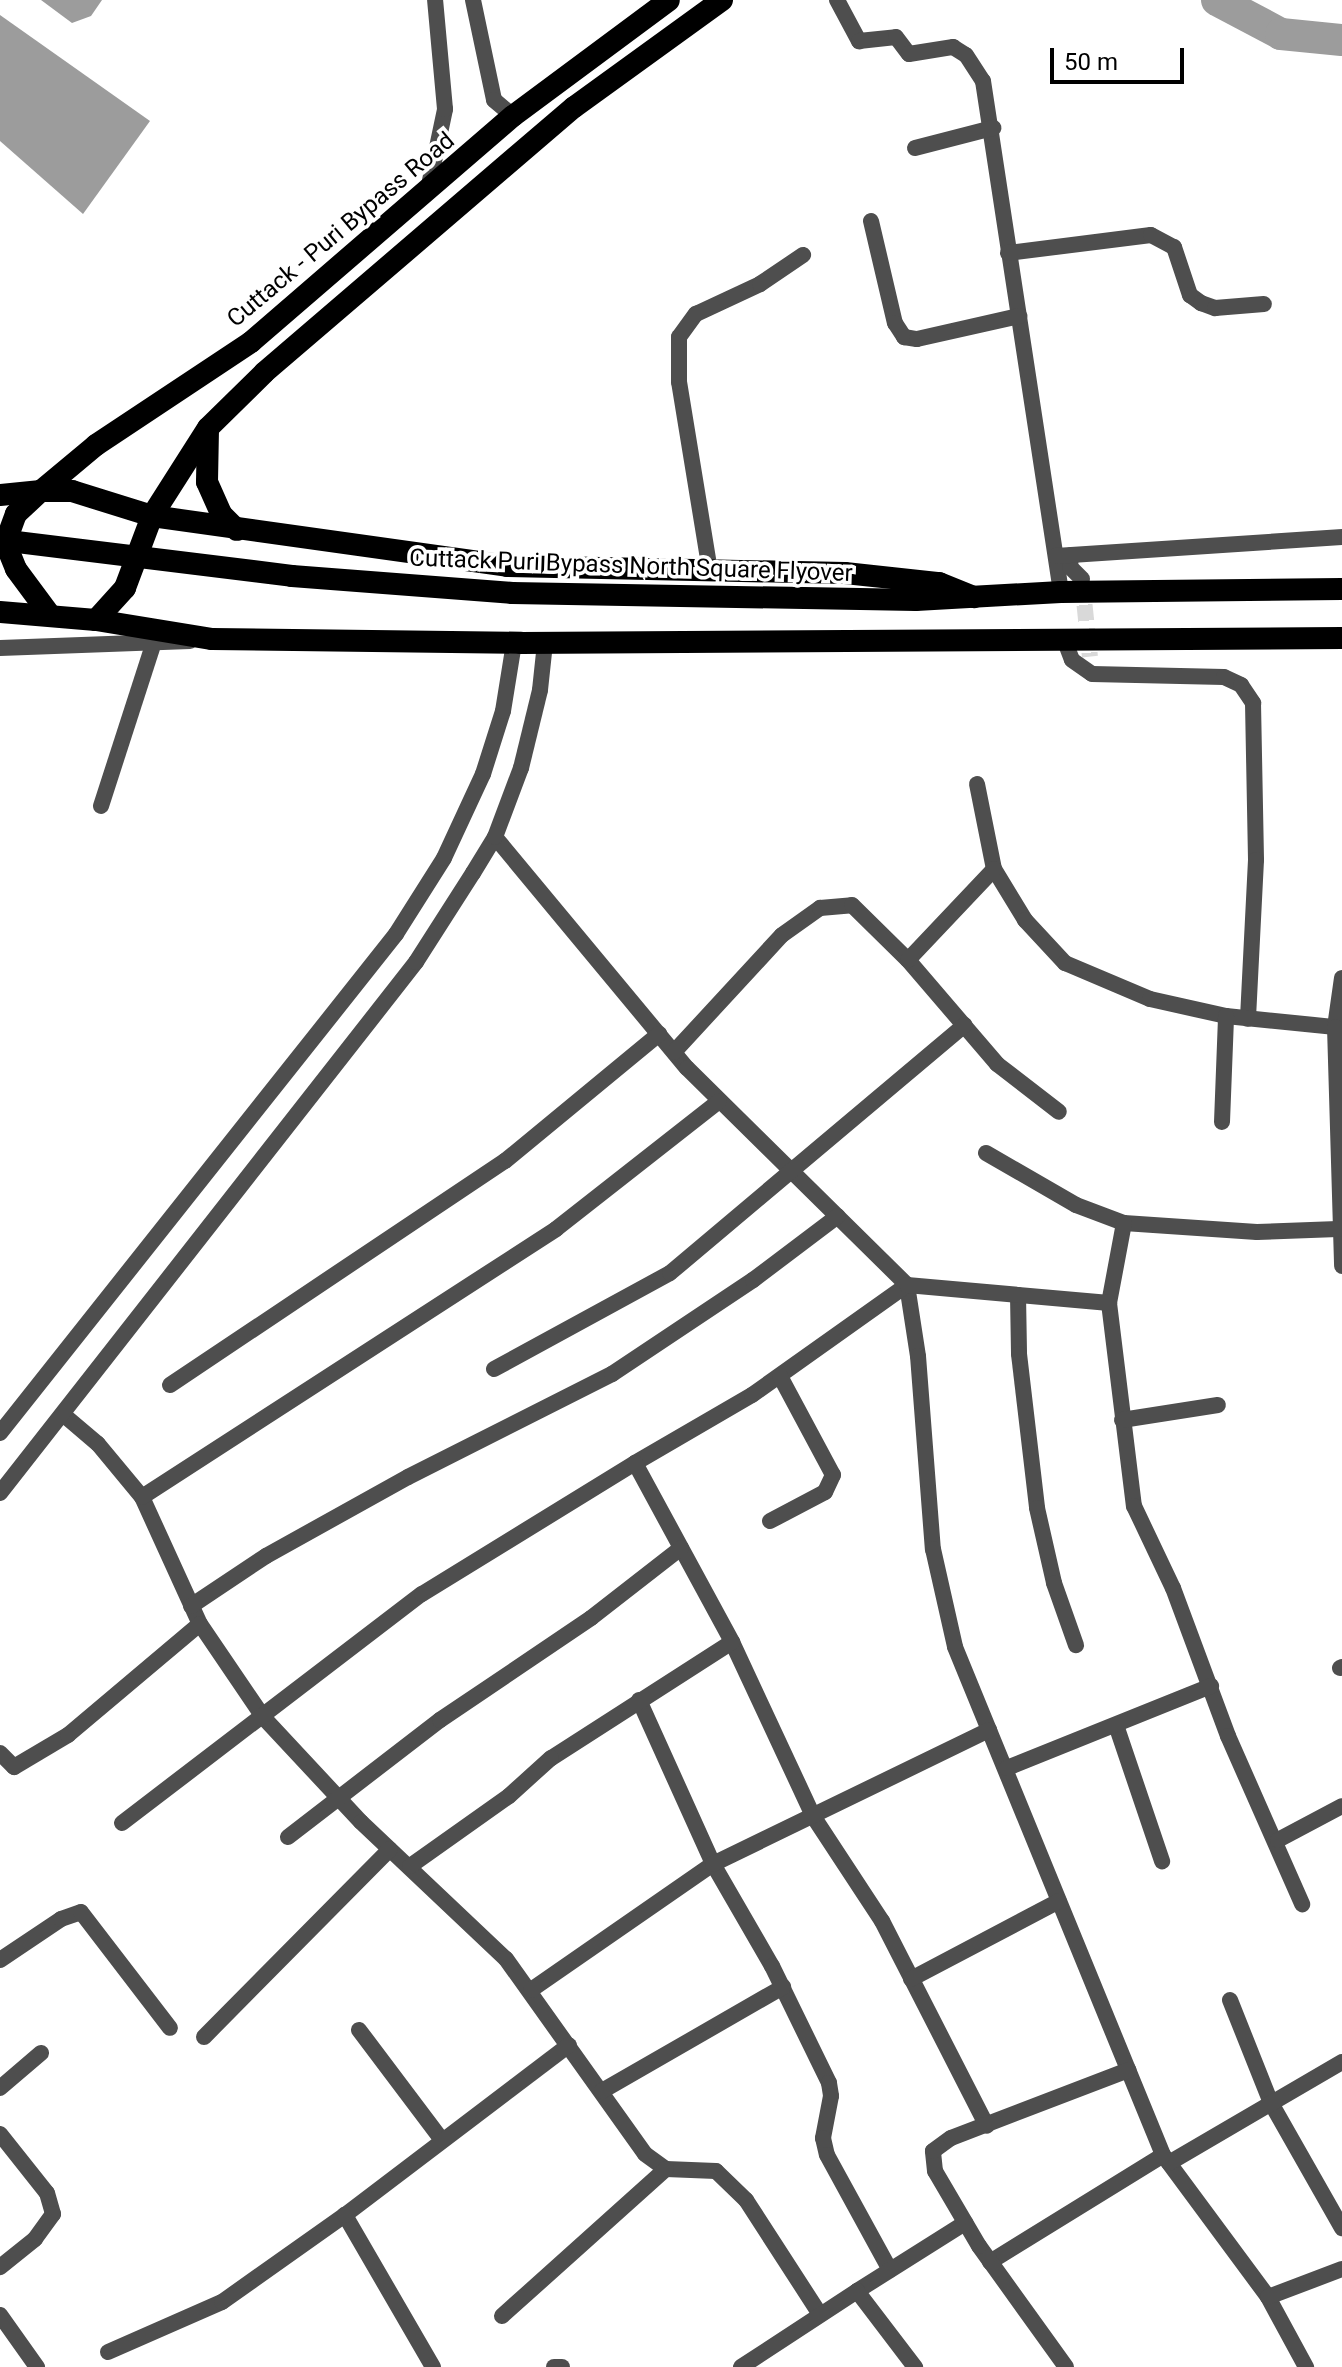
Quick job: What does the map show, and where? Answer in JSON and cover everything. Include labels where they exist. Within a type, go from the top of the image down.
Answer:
[{"type":"highway","name":"Cuttack - Puri Bypass Road","points":[[41,491],[78,460],[251,342],[506,122],[669,0]]},
{"type":"highway","points":[[96,620],[125,588],[152,516],[208,428],[264,373],[503,166],[574,107],[722,0]]},
{"type":"highway","points":[[208,428],[207,482],[222,515],[237,530]]},
{"type":"highway","points":[[0,494],[78,460]]},
{"type":"highway","points":[[41,491],[16,514],[8,549],[50,615]]},
{"type":"highway","points":[[0,494],[72,491],[152,516],[507,566],[906,578],[939,583],[974,597]]},
{"type":"highway","name":"Cuttack Puri Bypass North Square Flyover","points":[[0,540],[292,576],[512,593],[916,600],[1061,592],[1342,589]]},
{"type":"highway","points":[[0,612],[96,620],[212,639],[530,643],[1342,638]]},
{"type":"street","points":[[428,190],[445,109],[435,0]]},
{"type":"street","points":[[473,0],[494,100],[506,122]]},
{"type":"street","points":[[837,0],[859,41],[896,37],[909,54],[953,47],[966,55],[983,81],[993,128],[1008,253],[1063,555],[1061,592]]},
{"type":"street","points":[[915,148],[993,128]]},
{"type":"street","points":[[871,221],[895,323],[904,337],[917,339],[1019,316]]},
{"type":"street","points":[[1008,253],[1151,235],[1174,247],[1190,295],[1201,303],[1215,308],[1264,304]]},
{"type":"street","points":[[710,571],[679,382],[679,337],[696,314],[760,284],[803,255]]},
{"type":"street","points":[[1063,555],[1342,537]]},
{"type":"street","points":[[1063,555],[1082,579]]},
{"type":"street","points":[[0,648],[153,645],[212,639]]},
{"type":"street","points":[[1064,639],[1072,660],[1092,674],[1224,677],[1241,685],[1253,703],[1256,860],[1248,1019]]},
{"type":"street","points":[[0,1493],[65,1416],[416,962],[495,837],[521,768],[540,690],[530,643]]},
{"type":"street","points":[[0,1433],[396,934],[444,858],[483,774],[503,711],[530,643]]},
{"type":"street","points":[[101,806],[153,645]]},
{"type":"street","points":[[1090,657],[1092,674]]},
{"type":"street","points":[[977,784],[994,869],[1025,920],[1065,963],[1150,999],[1226,1016],[1335,1027]]},
{"type":"street","points":[[495,837],[674,1052],[719,1101],[907,1285],[918,1356],[933,1549],[955,1647],[1166,2159],[1268,2297],[1306,2367]]},
{"type":"street","points":[[908,960],[994,869]]},
{"type":"street","points":[[674,1052],[782,935],[820,908],[852,905],[908,960],[997,1064],[1059,1112]]},
{"type":"street","points":[[1342,978],[1335,1027],[1339,1124],[1338,1229],[1342,1266]]},
{"type":"street","points":[[1222,1122],[1226,1016]]},
{"type":"street","points":[[494,1369],[649,1288],[965,1025]]},
{"type":"street","points":[[170,1385],[505,1161],[659,1034]]},
{"type":"street","points":[[142,1497],[556,1229],[719,1101]]},
{"type":"street","points":[[986,1153],[1076,1205],[1124,1223],[1257,1232],[1338,1229]]},
{"type":"street","points":[[191,1606],[266,1556],[395,1484],[612,1374],[753,1280],[838,1216]]},
{"type":"street","points":[[1124,1223],[1109,1303],[1134,1506],[1211,1686],[1228,1736],[1278,1840],[1302,1904]]},
{"type":"street","points":[[122,1823],[264,1718],[422,1594],[780,1376],[907,1285],[1109,1303]]},
{"type":"street","points":[[1018,1295],[1019,1354],[1037,1508],[1054,1583],[1076,1645]]},
{"type":"street","points":[[770,1521],[825,1492],[833,1481],[830,1466],[780,1376]]},
{"type":"street","points":[[1122,1420],[1218,1405]]},
{"type":"street","points":[[65,1416],[98,1444],[142,1497],[200,1624],[264,1718],[338,1797],[531,1990],[645,2154],[666,2169],[716,2171],[728,2181],[757,2214],[819,2313]]},
{"type":"street","points":[[635,1463],[732,1642],[813,1816],[882,1921],[987,2126]]},
{"type":"street","points":[[288,1837],[338,1797],[681,1548]]},
{"type":"street","points":[[0,1753],[14,1767],[68,1735],[200,1624]]},
{"type":"street","points":[[410,1866],[509,1796],[551,1758],[732,1642]]},
{"type":"street","points":[[1007,1768],[1211,1686]]},
{"type":"street","points":[[639,1700],[713,1864],[783,1987],[829,2083],[831,2096],[823,2138],[827,2155],[890,2270]]},
{"type":"street","points":[[1116,1725],[1162,1861]]},
{"type":"street","points":[[531,1990],[713,1864],[989,1730]]},
{"type":"street","points":[[1278,1840],[1342,1806]]},
{"type":"street","points":[[204,2037],[390,1849]]},
{"type":"street","points":[[911,1979],[1059,1901]]},
{"type":"street","points":[[0,1960],[69,1914],[81,1912],[170,2028]]},
{"type":"street","points":[[602,2091],[783,1987]]},
{"type":"street","points":[[1230,2000],[1271,2103],[1342,2228]]},
{"type":"street","points":[[359,2030],[442,2140]]},
{"type":"street","points":[[108,2352],[222,2302],[345,2215],[569,2045]]},
{"type":"street","points":[[0,2088],[41,2053]]},
{"type":"street","points":[[990,2262],[1166,2159],[1342,2062]]},
{"type":"street","points":[[1066,2367],[965,2223],[935,2171],[933,2151],[1128,2070]]},
{"type":"street","points":[[0,2134],[47,2193],[53,2214],[42,2232],[0,2267]]},
{"type":"street","points":[[502,2316],[666,2169]]},
{"type":"street","points":[[345,2215],[433,2367]]},
{"type":"street","points":[[741,2367],[819,2313],[965,2223]]},
{"type":"street","points":[[1268,2297],[1340,2272]]},
{"type":"street","points":[[857,2291],[915,2367]]},
{"type":"street","points":[[0,2315],[37,2367]]},
{"type":"street","points":[[554,2367],[562,2367]]},
{"type":"shaded area","points":[[41,0],[102,0],[91,16],[72,23]]},
{"type":"shaded area","points":[[0,15],[150,121],[83,214],[0,141]]},
{"type":"waterway","points":[[1217,0],[1281,34],[1342,40]]},
{"type":"tunnel","points":[[1082,581],[1090,657]]}]
